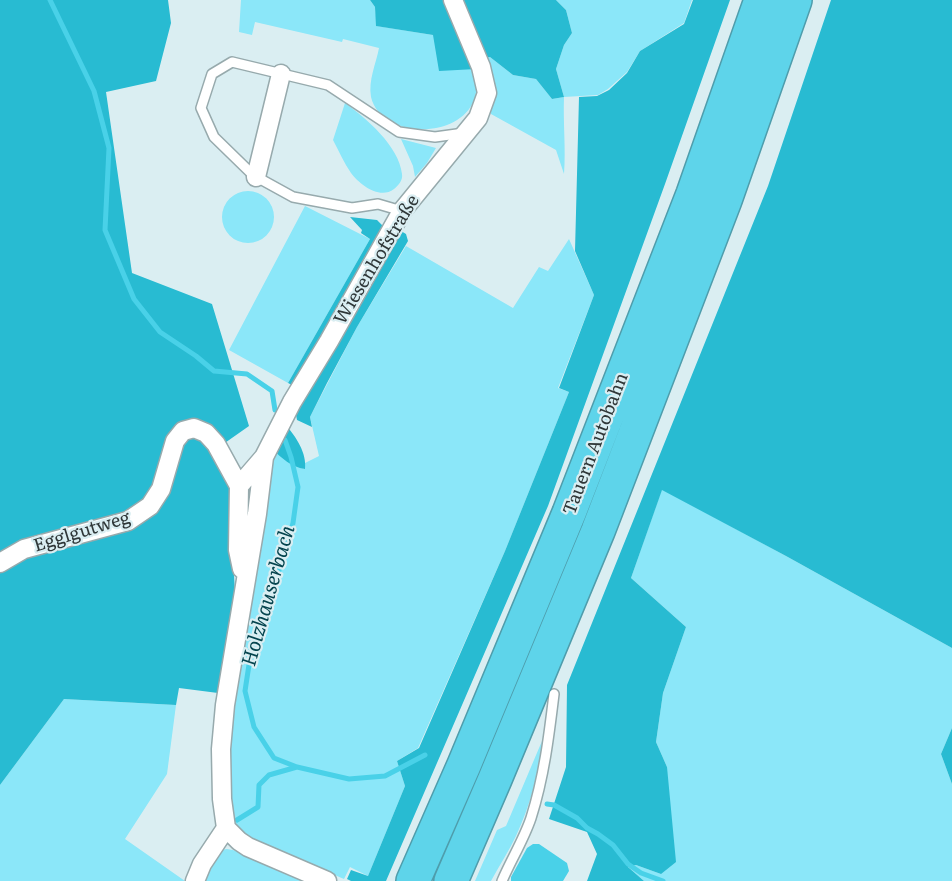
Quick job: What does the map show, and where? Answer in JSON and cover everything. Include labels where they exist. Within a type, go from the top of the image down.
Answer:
[{"type":"highway","name":"Tauern Autobahn","points":[[413,881],[464,765],[573,502],[693,194],[760,0]]},
{"type":"highway","name":"Tauern Autobahn","points":[[451,881],[598,531],[725,200],[795,0]]},
{"type":"street","name":"Wiesenhofstraße","points":[[239,486],[264,457],[292,402],[402,211],[478,118],[486,93],[481,67],[453,0]]},
{"type":"street","points":[[256,177],[281,74]]},
{"type":"street","name":"Egglgutweg","points":[[0,563],[24,549],[128,521],[150,507],[161,489],[176,441],[183,430],[194,428],[206,434],[216,444],[239,486],[238,550],[245,582]]},
{"type":"street","points":[[264,457],[224,716],[221,759],[222,800],[226,828],[248,847],[327,881]]},
{"type":"street","points":[[195,881],[202,864],[226,828]]},
{"type":"lane","points":[[402,211],[378,204],[352,208],[293,197],[256,177],[214,137],[201,108],[212,74],[232,62],[328,85],[399,132],[435,137],[466,132]]},
{"type":"lane","points":[[502,881],[530,820],[540,787],[549,743],[554,694]]},
{"type":"shaded area","points":[[0,0],[168,0],[171,23],[156,81],[106,92],[132,273],[212,304],[249,426],[212,452],[229,484],[235,593],[218,693],[179,688],[176,705],[64,699],[0,785]]},
{"type":"shaded area","points":[[241,0],[370,0],[375,7],[377,26],[433,35],[476,69],[477,88],[474,100],[466,113],[453,122],[437,128],[404,127],[389,121],[378,111],[370,91],[379,48],[255,22],[252,35],[239,32]]},
{"type":"shaded area","points":[[370,0],[446,0],[476,69],[439,71],[433,35],[376,26],[375,7]]},
{"type":"shaded area","points":[[459,0],[556,0],[566,10],[572,33],[564,45],[556,69],[564,97],[552,99],[536,79],[513,75],[490,57],[483,58]]},
{"type":"shaded area","points":[[556,0],[692,0],[684,23],[640,51],[627,72],[608,89],[598,95],[564,97],[556,69],[564,45],[572,33],[566,10]]},
{"type":"shaded area","points":[[693,0],[730,0],[548,506],[386,881],[351,881],[347,879],[351,870],[368,876],[405,786],[397,761],[419,748],[505,551],[569,392],[559,388],[594,295],[575,251],[579,97],[597,96],[609,90],[627,73],[640,51],[684,24]]},
{"type":"shaded area","points":[[831,0],[952,0],[952,648],[662,490],[631,578],[686,627],[663,693],[656,742],[667,767],[676,862],[661,874],[636,865],[628,867],[644,881],[587,881],[597,854],[587,832],[549,819],[566,767],[567,685],[768,186]]},
{"type":"shaded area","points":[[490,57],[513,75],[536,79],[552,99],[564,97],[564,174],[556,150],[491,114],[483,58]]},
{"type":"shaded area","points":[[345,103],[380,134],[395,153],[400,164],[402,178],[398,186],[389,192],[371,190],[355,178],[333,140]]},
{"type":"shaded area","points":[[401,139],[436,148],[415,177],[413,166]]},
{"type":"shaded area","points":[[243,191],[253,191],[267,198],[274,217],[267,236],[253,243],[243,243],[233,239],[226,232],[222,222],[222,212],[226,202],[233,195]]},
{"type":"shaded area","points":[[305,206],[370,239],[288,383],[229,350]]},
{"type":"shaded area","points":[[350,217],[377,220],[384,227],[294,386],[288,383],[370,239],[361,233],[362,230]]},
{"type":"shaded area","points":[[401,231],[406,234],[408,241],[327,383],[310,417],[312,427],[297,420],[295,410]]},
{"type":"shaded area","points":[[569,239],[594,295],[558,388],[569,392],[505,551],[418,748],[397,761],[405,786],[368,876],[350,867],[344,879],[258,842],[234,826],[230,817],[226,739],[272,449],[304,469],[305,463],[319,456],[310,417],[357,327],[406,246],[513,308],[539,267],[548,271]]},
{"type":"shaded area","points":[[286,425],[303,451],[305,469],[291,464],[272,449]]},
{"type":"shaded area","points":[[662,489],[952,648],[952,728],[941,754],[952,784],[952,881],[644,881],[628,867],[636,865],[661,874],[667,767],[656,742],[663,693],[686,627],[631,578]]},
{"type":"shaded area","points":[[64,699],[176,705],[167,774],[125,839],[185,881],[0,881],[0,785]]},
{"type":"shaded area","points":[[952,728],[952,784],[941,754]]},
{"type":"shaded area","points":[[542,741],[533,789],[516,836],[491,881],[475,881],[497,830],[506,826]]},
{"type":"shaded area","points":[[533,844],[539,844],[567,863],[569,871],[563,881],[511,881],[527,848]]},
{"type":"shaded area","points":[[220,850],[238,851],[303,881],[199,881]]},
{"type":"waterway","name":"Holzhauserbach","points":[[50,0],[94,91],[109,148],[105,230],[134,299],[160,332],[214,371],[247,374],[272,391],[275,410]]},
{"type":"waterway","name":"Holzhauserbach","points":[[285,440],[298,487],[293,523],[264,628],[252,645],[245,691],[254,727],[274,758],[297,767],[349,779],[385,776],[425,755]]},
{"type":"waterway","name":"Holzhauserbach","points":[[237,820],[258,807],[259,785],[269,775],[297,767]]},
{"type":"waterway","name":"Holzhauserbach","points":[[547,804],[554,805],[577,818],[587,828],[613,845],[628,864],[641,873],[663,881]]}]
